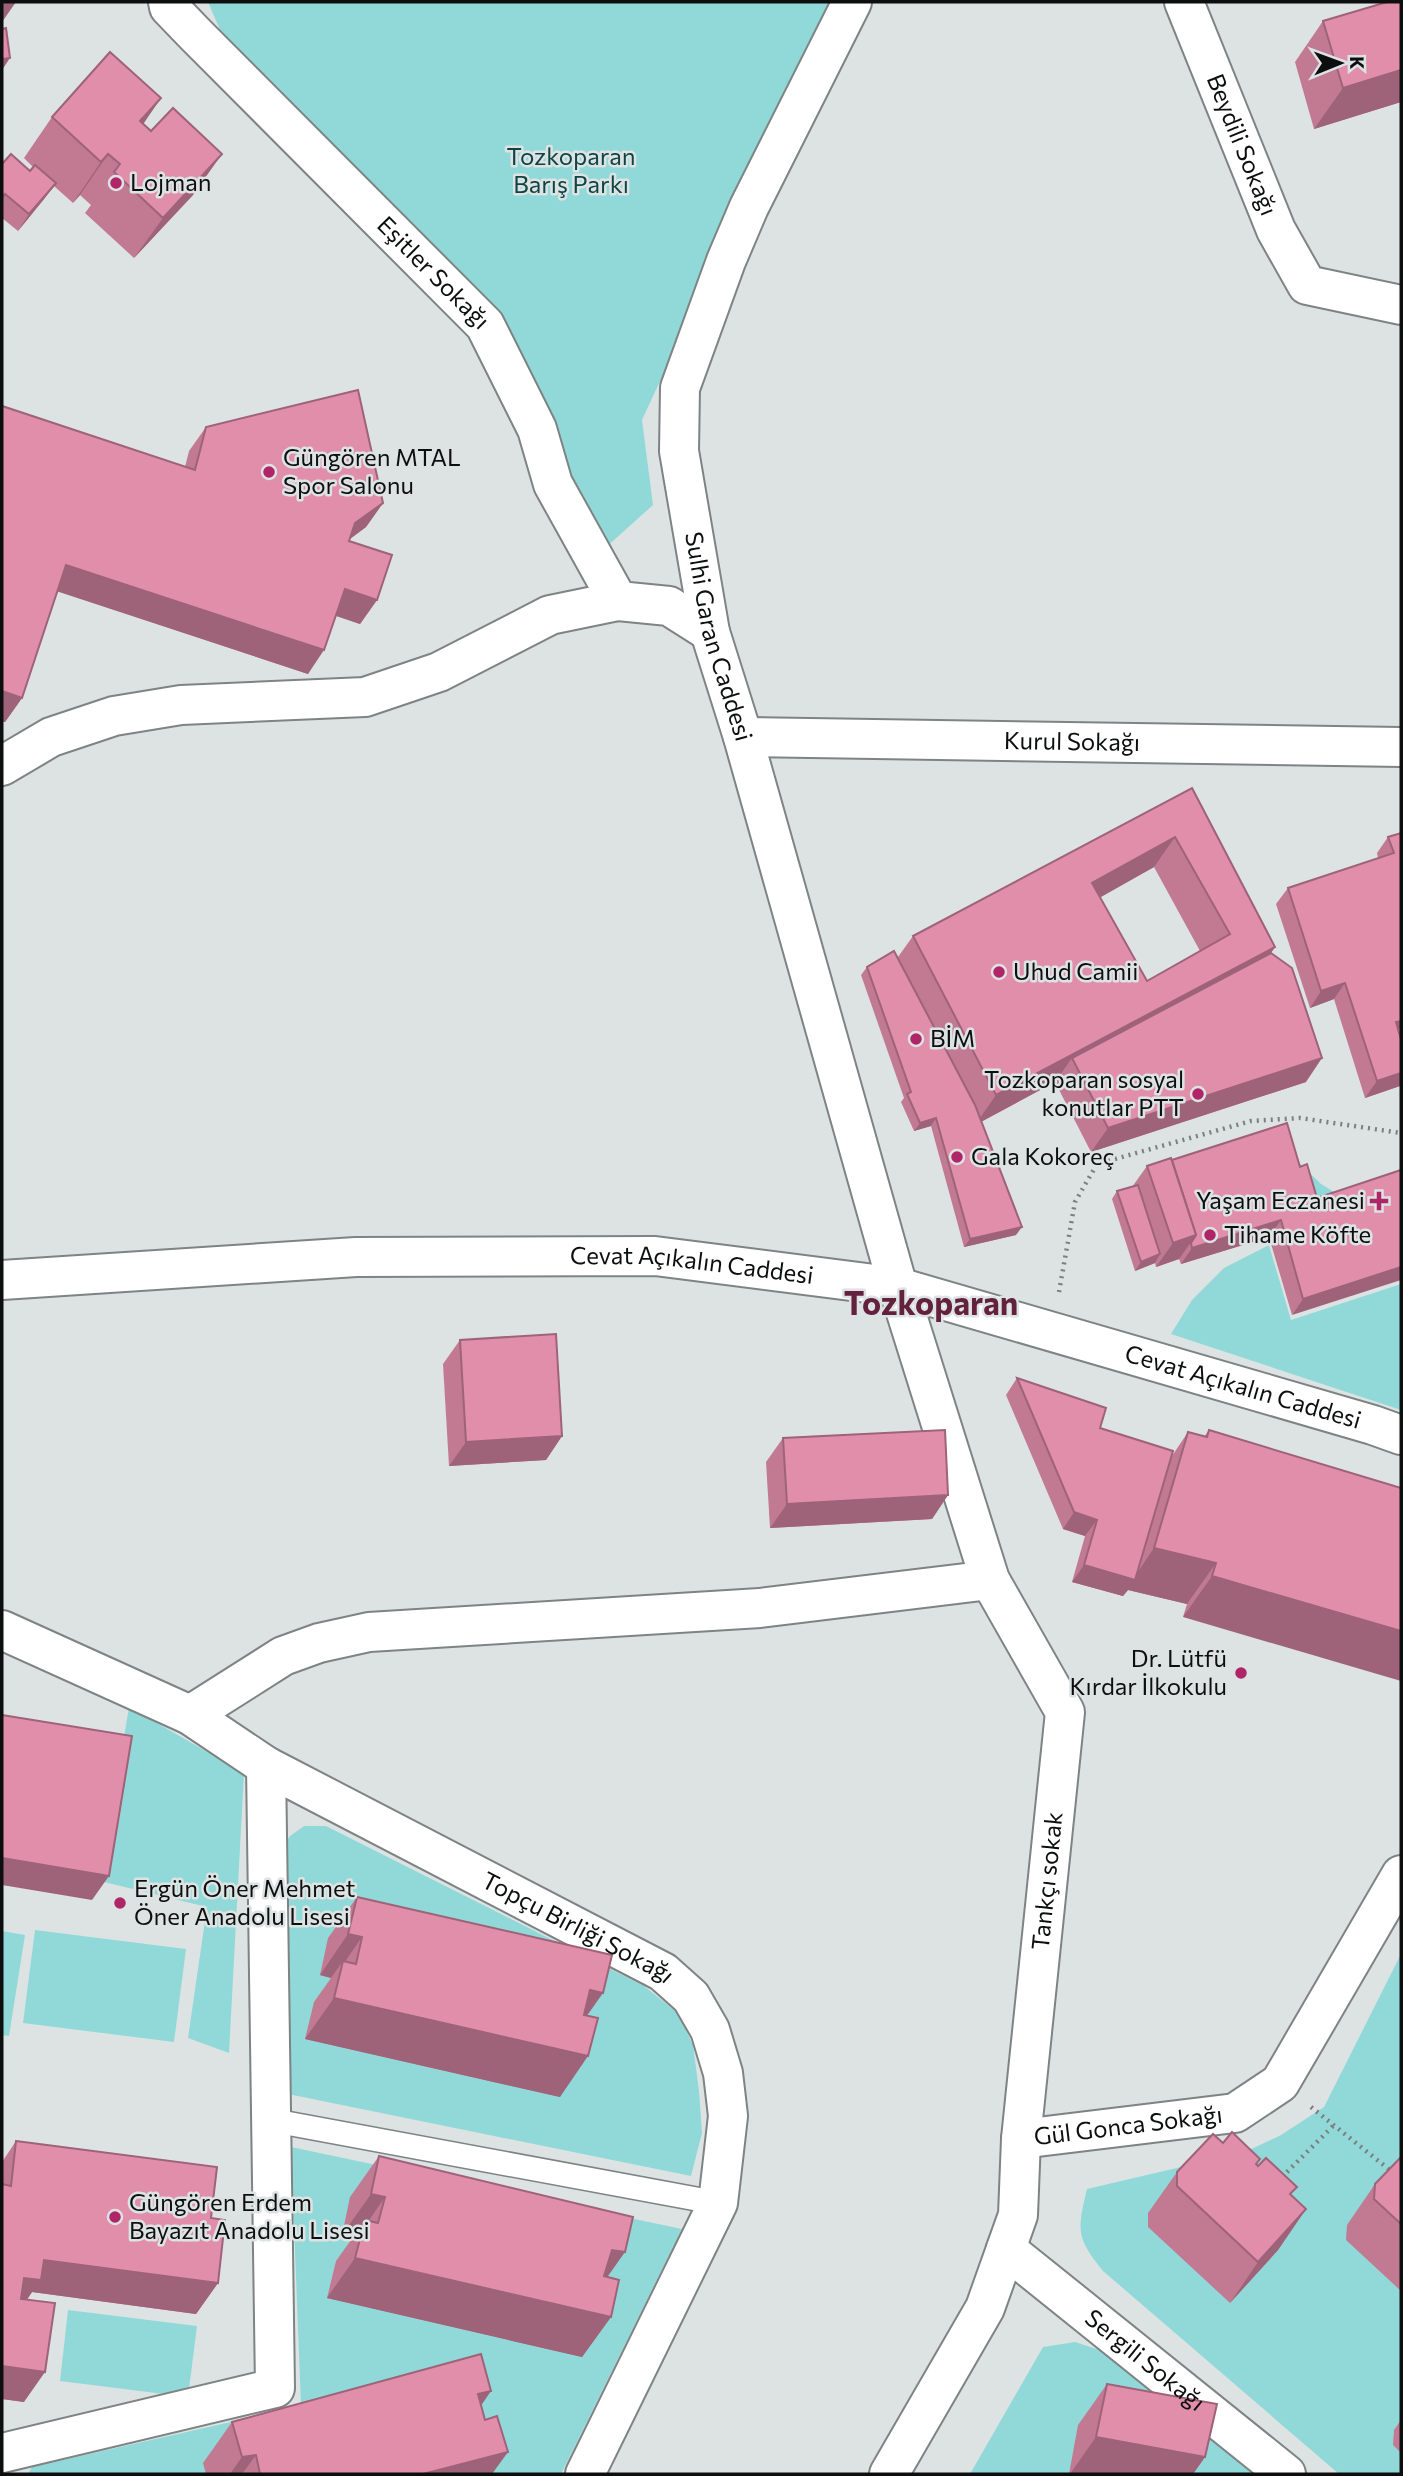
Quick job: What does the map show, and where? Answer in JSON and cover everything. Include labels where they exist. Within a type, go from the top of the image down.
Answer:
[{"type":"street","name":"Eşitler Sokağı","points":[[168,2],[169,7],[195,34],[485,325],[537,429],[553,484],[618,601]]},
{"type":"street","name":"Sulhi Garan Caddesi","points":[[852,2],[749,207],[726,261],[680,388],[679,451],[709,632],[743,737],[898,1287]]},
{"type":"street","name":"Beydili Sokağı","points":[[1184,2],[1276,230],[1307,285],[1401,305]]},
{"type":"street","points":[[2,766],[51,737],[114,716],[181,705],[365,697],[439,672],[550,615],[618,601],[669,606],[709,632]]},
{"type":"street","name":"Kurul Sokağı","points":[[743,737],[1401,747]]},
{"type":"street","name":"Cevat Açıkalın Caddesi","points":[[2,1280],[356,1257],[655,1256],[898,1287],[1401,1435]]},
{"type":"street","name":"Tankçı sokak","points":[[889,2474],[985,2308],[1018,2215],[1021,2139],[1065,1712],[990,1580],[898,1287]]},
{"type":"street","points":[[190,1715],[284,1656],[320,1643],[369,1632],[760,1608],[990,1580]]},
{"type":"street","name":"Topçu Birliği Sokağı","points":[[2,1630],[190,1715],[265,1766],[663,1972],[691,1997],[710,2030],[723,2073],[728,2116],[719,2203],[585,2474]]},
{"type":"street","points":[[2,2454],[275,2388],[265,1766]]},
{"type":"street","name":"Gül Gonca Sokağı","points":[[1021,2139],[1235,2113],[1280,2083],[1401,1875]]},
{"type":"street","name":"Sergili Sokağı","points":[[1006,2249],[1286,2474]]},
{"type":"lane","points":[[270,2120],[719,2203]]},
{"type":"path","points":[[1052,1332],[1075,1202],[1097,1164],[1251,1121],[1300,1118],[1401,1133]]},
{"type":"path","points":[[1280,2083],[1401,2179]]},
{"type":"path","points":[[1277,2182],[1334,2125]]},
{"type":"green space","name":"Tozkoparan Barış Parkı","points":[[208,2],[851,2],[741,206],[642,420],[653,505],[604,549],[548,431],[223,37]]},
{"type":"green space","points":[[1281,1145],[1321,1184],[1339,1195],[1305,1203]]},
{"type":"green space","points":[[1269,1245],[1291,1320],[1401,1284],[1401,1410],[1171,1334],[1192,1300],[1224,1268]]},
{"type":"green space","points":[[129,1707],[244,1773],[229,2053],[188,2038],[207,1907],[100,1881]]},
{"type":"green space","points":[[304,1826],[326,1826],[644,1986],[678,2013],[693,2045],[699,2091],[702,2133],[691,2176],[283,2093],[278,1854],[290,1836]]},
{"type":"green space","points":[[35,1930],[186,1949],[174,2042],[23,2023]]},
{"type":"green space","points":[[2,1931],[25,1935],[9,2036],[2,2035]]},
{"type":"green space","points":[[1401,1954],[1401,2474],[1339,2474],[1103,2271],[1083,2241],[1081,2214],[1087,2189],[1245,2152],[1281,2135],[1324,2107]]},
{"type":"green space","points":[[291,2147],[682,2229],[561,2474],[28,2474],[32,2467],[301,2406]]},
{"type":"green space","points":[[68,2310],[197,2326],[188,2397],[60,2381]]},
{"type":"green space","points":[[1075,2342],[1112,2354],[1259,2474],[970,2474],[1043,2347]]},
{"type":"building","points":[[1387,2],[1401,2],[1401,70],[1343,88],[1323,21]]},
{"type":"building","points":[[6,28],[10,58],[2,59],[2,29]]},
{"type":"building","points":[[110,52],[161,98],[140,121],[151,131],[173,108],[222,154],[163,218],[114,172],[120,164],[108,154],[101,162],[52,117]]},
{"type":"building","points":[[11,154],[30,171],[35,165],[56,183],[29,214],[5,194],[2,198],[2,164]]},
{"type":"building","points":[[358,390],[383,503],[355,523],[349,541],[392,555],[377,600],[345,589],[324,650],[66,565],[22,698],[2,691],[2,406],[195,470],[206,427]]},
{"type":"building","name":"Uhud Camii","points":[[1192,788],[1275,947],[996,1095],[913,936]],"holes":[[[1175,837],[1230,934],[1147,981],[1092,883]]]},
{"type":"building","points":[[1401,833],[1401,1021],[1396,1022],[1401,1039],[1401,1073],[1377,1081],[1345,983],[1321,991],[1288,888],[1394,853],[1388,837]]},
{"type":"building","points":[[894,951],[975,1105],[1022,1227],[970,1239],[936,1118],[920,1123],[907,1094],[911,1092],[867,967]]},
{"type":"building","points":[[1271,953],[1292,968],[1322,1058],[1108,1128],[1072,1058]]},
{"type":"building","points":[[1287,1123],[1300,1167],[1307,1164],[1317,1198],[1401,1170],[1401,1267],[1303,1299],[1281,1220],[1192,1248],[1191,1243],[1196,1235],[1172,1160]]},
{"type":"building","points":[[1171,1158],[1196,1235],[1173,1243],[1147,1166]]},
{"type":"building","points":[[1138,1185],[1160,1254],[1141,1262],[1117,1191]]},
{"type":"building","points":[[556,1334],[562,1436],[466,1442],[460,1340]]},
{"type":"building","points":[[1017,1378],[1106,1408],[1100,1428],[1173,1451],[1135,1580],[1084,1565],[1097,1520],[1074,1512]]},
{"type":"building","points":[[945,1430],[948,1495],[787,1504],[783,1438]]},
{"type":"building","name":"Dr. Lütfü Kırdar İlkokulu","points":[[1209,1430],[1401,1488],[1401,1631],[1212,1576],[1216,1563],[1154,1548],[1188,1432],[1207,1437]]},
{"type":"building","points":[[2,1715],[132,1736],[109,1876],[2,1858]]},
{"type":"building","points":[[357,1897],[612,1955],[603,1993],[590,1990],[584,2015],[598,2018],[588,2056],[334,1998],[343,1961],[356,1964],[362,1937],[348,1934]]},
{"type":"building","points":[[1232,2132],[1260,2159],[1256,2164],[1258,2166],[1266,2158],[1297,2187],[1290,2194],[1306,2209],[1258,2262],[1177,2186],[1177,2172],[1213,2134],[1223,2143]]},
{"type":"building","points":[[16,2141],[217,2167],[211,2218],[225,2220],[218,2283],[44,2260],[41,2280],[24,2278],[21,2299],[55,2303],[45,2372],[2,2366],[2,2184],[11,2186]]},
{"type":"building","points":[[379,2156],[633,2217],[625,2252],[612,2250],[604,2276],[619,2280],[611,2317],[355,2258],[365,2220],[378,2223],[385,2197],[371,2194]]},
{"type":"building","points":[[1401,2157],[1401,2224],[1374,2199],[1375,2184]]},
{"type":"building","points":[[481,2354],[491,2391],[478,2394],[485,2420],[497,2416],[508,2452],[423,2474],[260,2474],[256,2455],[242,2457],[232,2422]]},
{"type":"building","points":[[1107,2384],[1217,2404],[1205,2457],[1096,2437]]},
{"type":"place","name":"Lojman","points":[[116,183]]},
{"type":"place","name":"Güngören MTAL Spor Salonu","points":[[269,472]]},
{"type":"place","name":"Uhud Camii","points":[[999,972]]},
{"type":"place","name":"BİM","points":[[916,1039]]},
{"type":"place","name":"Tozkoparan sosyal konutlar PTT","points":[[1198,1094]]},
{"type":"place","name":"Gala Kokoreç","points":[[957,1157]]},
{"type":"place","name":"Yaşam Eczanesi","points":[[1379,1201]]},
{"type":"place","name":"Tihame Köfte","points":[[1210,1235]]},
{"type":"place","name":"Dr. Lütfü Kırdar İlkokulu","points":[[1241,1673]]},
{"type":"place","name":"Ergün Öner Mehmet Öner Anadolu Lisesi","points":[[120,1903]]},
{"type":"place","name":"Güngören Erdem Bayazıt Anadolu Lisesi","points":[[115,2217]]},
{"type":"district","name":"Tozkoparan","points":[[931,1304]]}]
